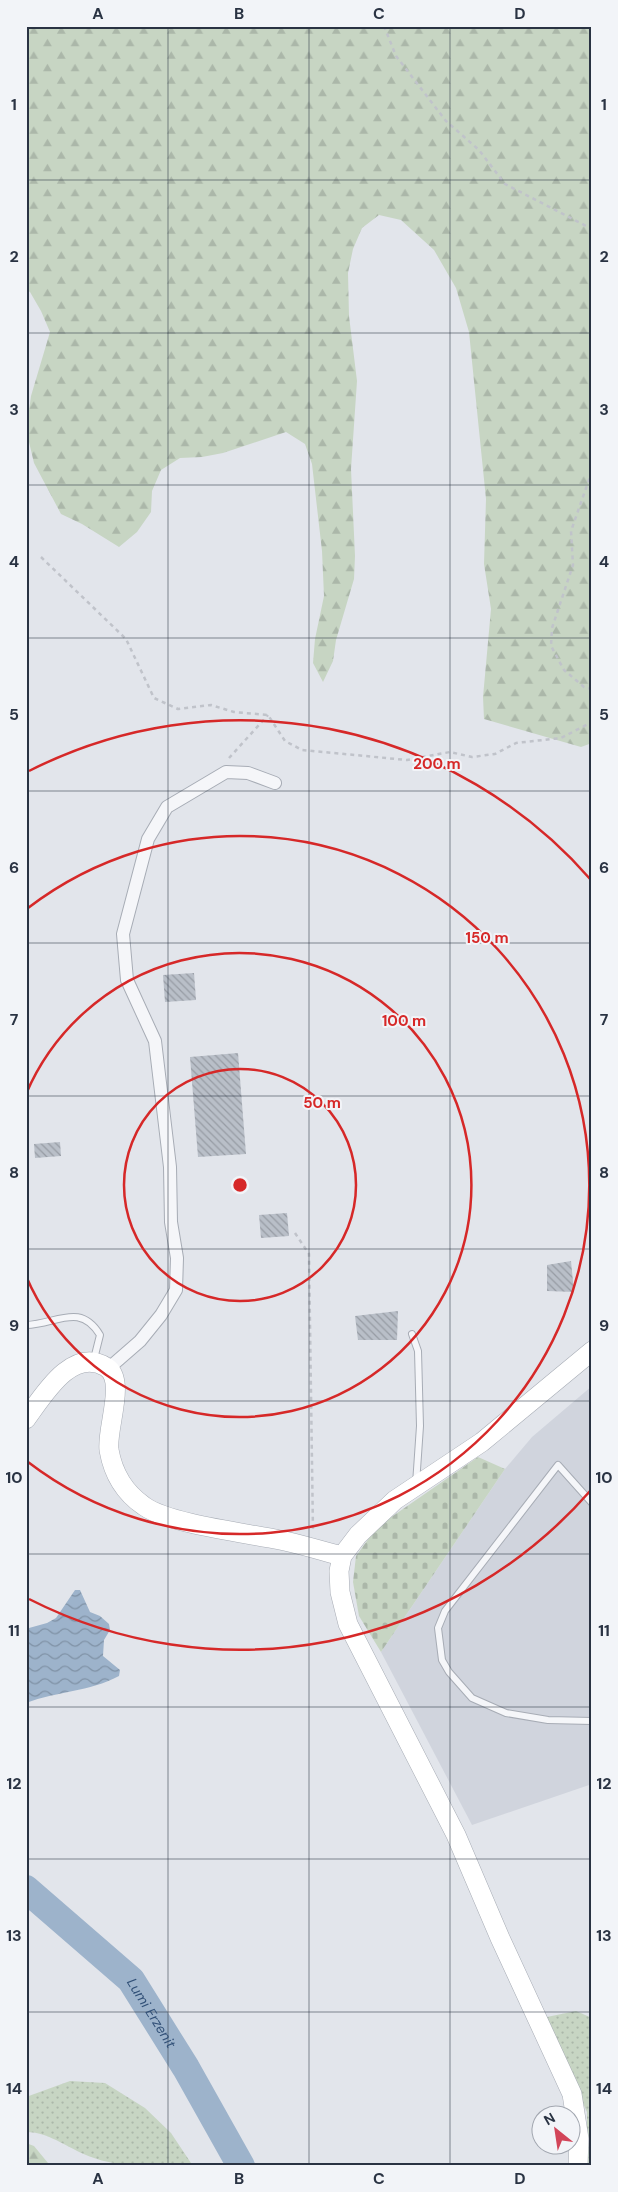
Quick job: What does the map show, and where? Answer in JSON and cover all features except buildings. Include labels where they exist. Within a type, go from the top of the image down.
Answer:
[{"type":"main road","points":[[578,2166],[579,2138],[572,2094],[504,1946],[456,1835],[348,1624],[340,1592],[339,1571],[342,1556],[376,1516],[395,1500],[482,1442],[592,1351]]},
{"type":"main road","points":[[26,1419],[52,1384],[64,1372],[79,1364],[101,1364],[115,1377],[116,1388],[109,1429],[109,1450],[113,1464],[125,1490],[144,1507],[166,1516],[342,1556]]},
{"type":"street","points":[[101,1364],[140,1341],[161,1315],[176,1290],[177,1258],[171,1222],[170,1168],[155,1042],[127,980],[124,934],[148,840],[167,808],[226,772],[248,773],[275,783]]},
{"type":"lane","points":[[26,1325],[83,1316],[92,1322],[100,1335],[101,1364]]},
{"type":"lane","points":[[412,1334],[418,1351],[420,1426],[416,1487]]},
{"type":"lane","points":[[592,1503],[558,1465],[445,1611],[438,1628],[442,1660],[449,1672],[472,1698],[506,1713],[548,1720],[592,1721]]},
{"type":"path","points":[[384,26],[396,56],[446,121],[479,150],[504,184],[592,229]]},
{"type":"path","points":[[592,471],[571,531],[573,565],[552,628],[551,646],[564,670],[584,687],[592,689]]},
{"type":"path","points":[[41,557],[126,639],[154,698],[178,709],[210,706],[234,712],[268,715]]},
{"type":"path","points":[[268,715],[285,741],[302,750],[407,760],[450,752],[472,756],[495,754],[516,743],[561,738],[592,722]]},
{"type":"path","points":[[226,772],[226,762],[268,715]]},
{"type":"path","points":[[295,1233],[309,1254],[313,1549]]},
{"type":"shaded area","points":[[592,1386],[592,1784],[472,1825],[381,1652],[505,1469],[532,1437]]},
{"type":"green space","points":[[26,26],[592,26],[592,743],[581,747],[484,719],[483,697],[491,609],[484,564],[486,499],[469,332],[456,288],[434,250],[401,220],[379,215],[362,228],[353,249],[348,273],[349,316],[357,381],[351,469],[355,556],[354,579],[336,640],[333,661],[323,682],[313,663],[315,639],[324,596],[322,551],[312,464],[305,444],[286,432],[223,453],[202,457],[180,458],[161,470],[152,491],[151,512],[137,532],[119,547],[82,524],[61,514],[34,463],[29,442],[28,418],[31,396],[50,332],[41,311],[30,292],[26,290]]},
{"type":"green space","points":[[478,1457],[505,1469],[381,1652],[359,1616],[353,1582],[356,1556],[377,1527]]},
{"type":"green space","points":[[576,2011],[592,2018],[592,2166],[587,2166],[587,2112],[542,2018]]},
{"type":"green space","points":[[70,2081],[105,2083],[145,2108],[171,2133],[193,2166],[143,2166],[106,2162],[86,2155],[44,2135],[26,2132],[26,2097]]},
{"type":"green space","points":[[26,2143],[34,2146],[48,2163],[76,2166],[26,2166]]},
{"type":"water","points":[[75,1590],[80,1590],[90,1612],[100,1616],[109,1624],[110,1630],[104,1640],[103,1656],[120,1670],[119,1676],[96,1685],[26,1703],[26,1635],[29,1628],[47,1623],[56,1618]]},
{"type":"waterway","name":"Lumi Erzenit","points":[[26,1889],[131,1980],[186,2068],[241,2166]]}]
